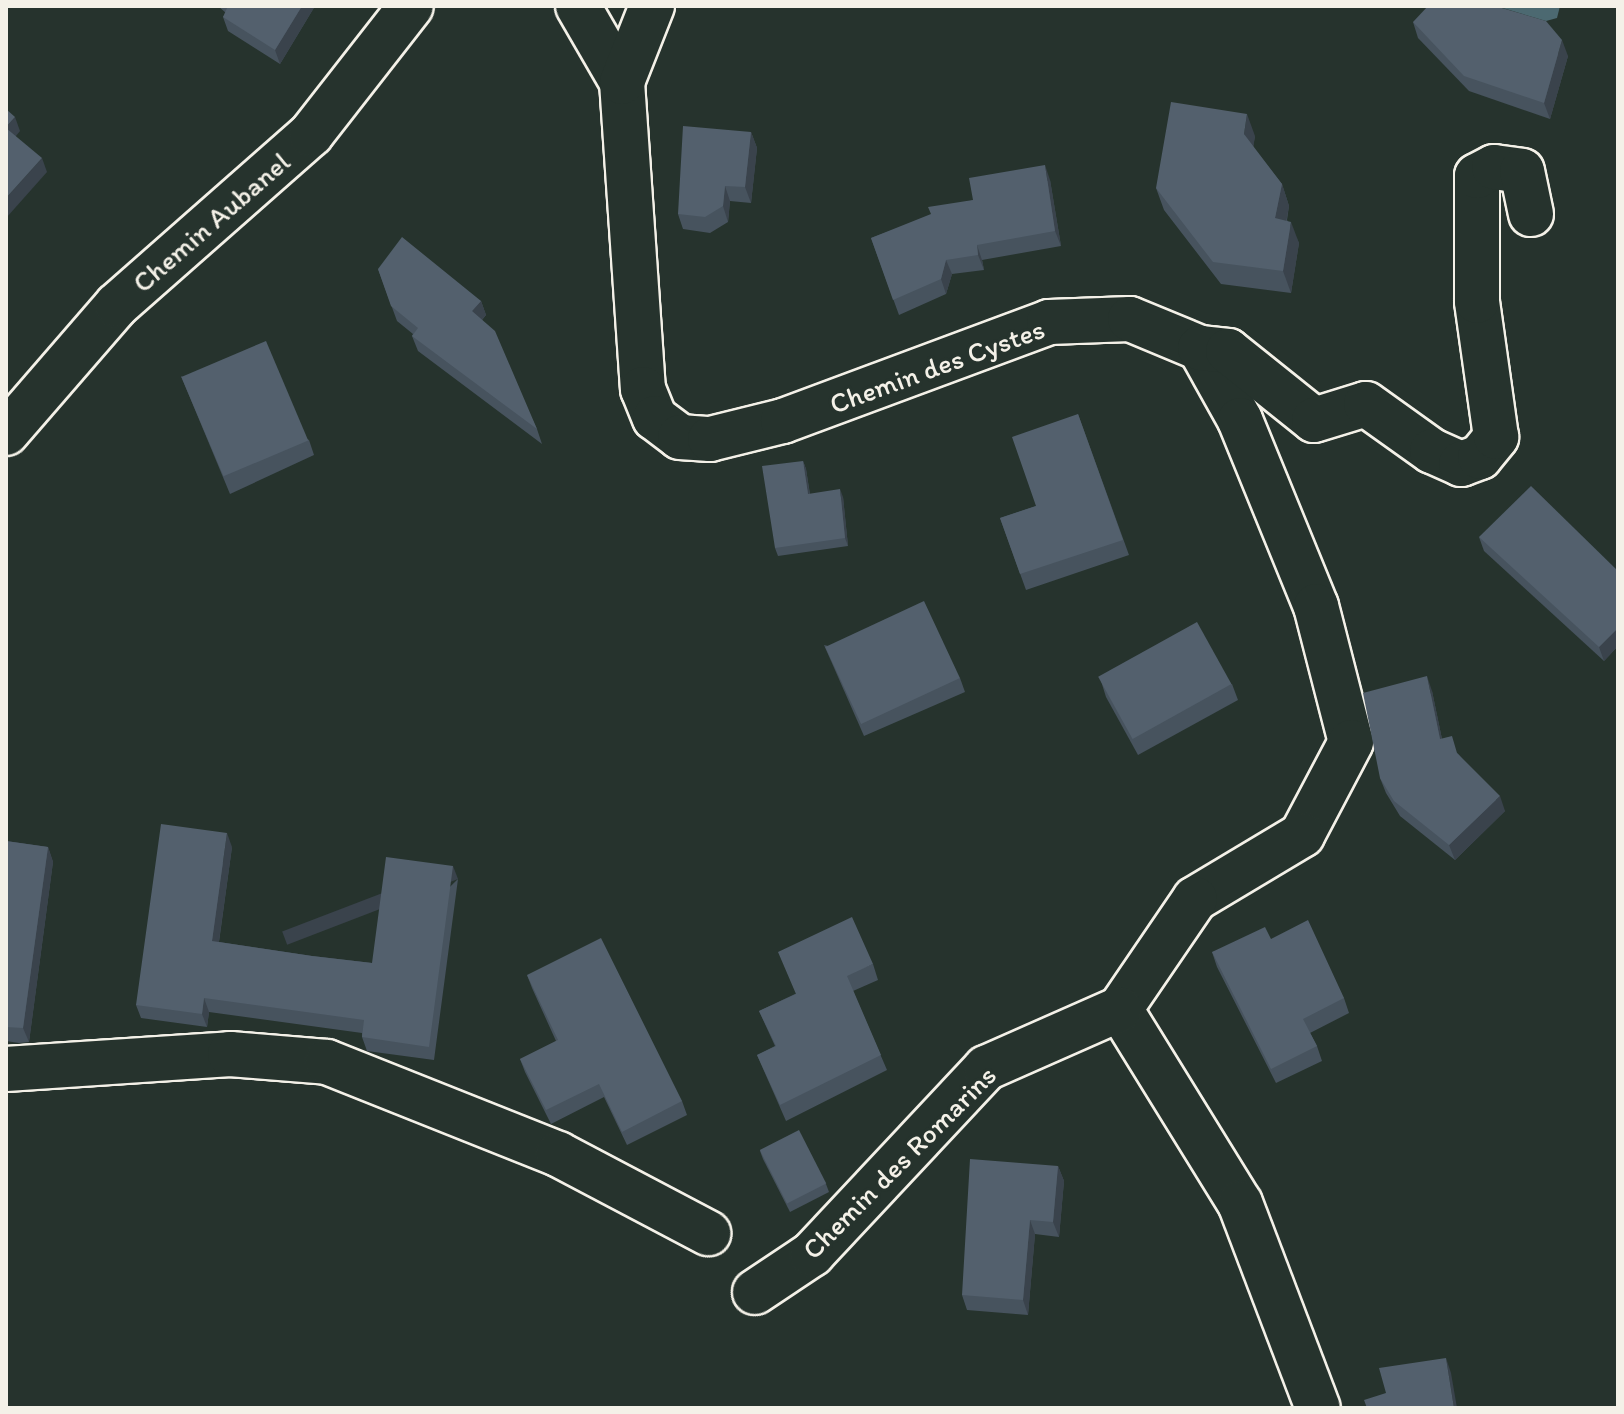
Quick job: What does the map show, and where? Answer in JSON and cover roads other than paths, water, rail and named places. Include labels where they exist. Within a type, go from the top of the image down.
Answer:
[{"type":"street","name":"Chemin Aubanel","points":[[6,433],[117,305],[311,134],[411,6]]},
{"type":"street","name":"Chemin des Cystes","points":[[578,6],[622,82],[643,389],[655,418],[680,437],[710,439],[783,421],[1049,322],[1130,319],[1200,348],[1228,351],[1314,420],[1366,404],[1432,451],[1461,464],[1480,457],[1496,437],[1477,301],[1477,176],[1494,167],[1522,171],[1531,214]]},
{"type":"street","points":[[622,82],[652,6]]},
{"type":"street","points":[[1200,348],[1240,420],[1316,606],[1351,742],[1302,835],[1195,899],[1120,1009],[1240,1203],[1318,1408]]},
{"type":"street","name":"Chemin des Romarins","points":[[755,1292],[812,1254],[986,1068],[1120,1009]]},
{"type":"street","points":[[6,1069],[230,1054],[327,1062],[558,1154],[708,1233]]},
{"type":"water","points":[[1496,6],[1560,6],[1557,18],[1546,21]]}]
